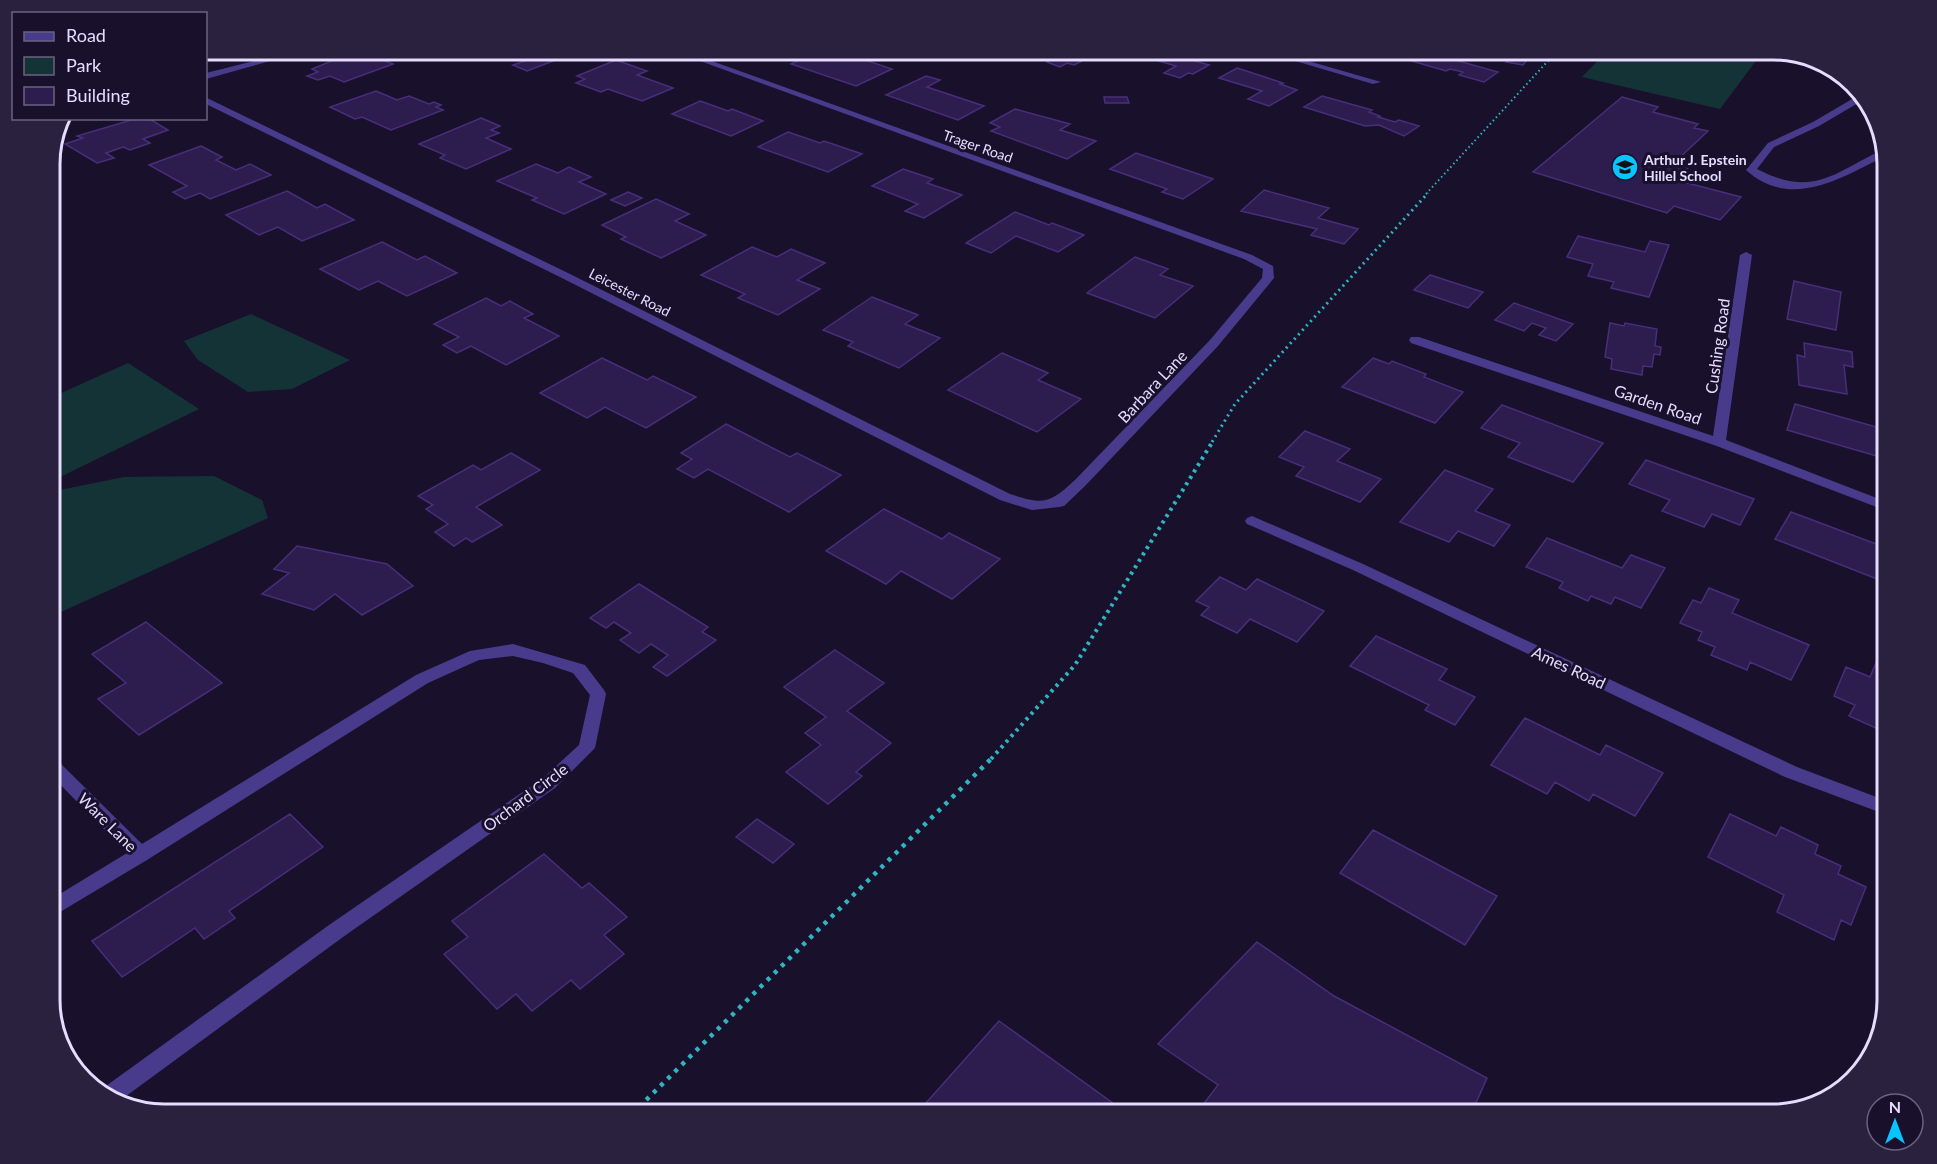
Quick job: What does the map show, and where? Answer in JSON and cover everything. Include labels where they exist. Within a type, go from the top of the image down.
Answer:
[{"type":"street","points":[[207,76],[268,60]]},
{"type":"street","name":"Trager Road","points":[[702,60],[1248,257],[1269,270]]},
{"type":"street","points":[[1298,60],[1376,82]]},
{"type":"street","name":"Leicester Road","points":[[207,101],[574,280],[1005,497],[1032,506],[1042,505]]},
{"type":"street","points":[[1855,101],[1816,124],[1771,146],[1751,170],[1782,185],[1803,188],[1819,184],[1877,156]]},
{"type":"street","name":"Cushing Road","points":[[1719,442],[1746,255]]},
{"type":"street","name":"Barbara Lane","points":[[1042,505],[1059,503],[1149,414],[1215,343],[1268,278],[1269,270]]},
{"type":"street","name":"Garden Road","points":[[1414,340],[1719,442],[1877,503]]},
{"type":"street","name":"Ames Road","points":[[1252,521],[1358,567],[1791,771],[1877,803]]},
{"type":"street","name":"Orchard Circle","points":[[60,904],[422,679],[476,656],[513,650],[546,658],[579,669],[598,694],[587,748],[549,783],[336,931],[115,1091]]},
{"type":"street","name":"Ware Lane","points":[[60,774],[141,855]]},
{"type":"path","points":[[642,1104],[992,758],[1074,665],[1235,404],[1549,60]]},
{"type":"green space","points":[[1598,60],[1757,60],[1720,109],[1582,77]]},
{"type":"green space","points":[[251,314],[350,360],[292,389],[248,392],[198,360],[184,341]]},
{"type":"green space","points":[[128,363],[199,409],[60,477],[60,394]]},
{"type":"green space","points":[[214,476],[262,500],[268,518],[60,612],[60,490],[124,477]]},
{"type":"building","points":[[334,60],[383,60],[393,64],[344,82],[330,76],[318,80],[307,76],[318,72],[312,69]]},
{"type":"building","points":[[527,60],[556,60],[527,71],[513,65]]},
{"type":"building","points":[[616,60],[647,71],[637,75],[673,88],[642,101],[608,89],[601,92],[576,83],[585,79],[577,76]]},
{"type":"building","points":[[799,60],[865,60],[892,69],[856,86],[791,64]]},
{"type":"building","points":[[1050,60],[1084,60],[1074,65],[1067,63],[1060,67],[1047,62]]},
{"type":"building","points":[[1156,60],[1197,60],[1195,61],[1209,65],[1180,78],[1164,73],[1176,66]]},
{"type":"building","points":[[1408,60],[1455,60],[1498,72],[1484,82],[1459,75],[1463,72],[1450,69],[1446,71]]},
{"type":"building","points":[[1507,60],[1527,60],[1523,65],[1506,62]]},
{"type":"building","points":[[1237,68],[1297,90],[1269,106],[1248,99],[1262,91],[1219,78]]},
{"type":"building","points":[[926,76],[940,80],[927,87],[984,106],[958,120],[886,95]]},
{"type":"building","points":[[376,91],[397,100],[409,96],[429,104],[434,102],[441,105],[436,107],[443,110],[391,130],[362,117],[355,119],[330,107]]},
{"type":"building","points":[[1322,96],[1372,110],[1369,112],[1380,116],[1378,117],[1419,126],[1404,136],[1379,125],[1365,126],[1304,107]]},
{"type":"building","points":[[1104,97],[1127,97],[1129,103],[1105,103]]},
{"type":"building","points":[[1622,97],[1658,107],[1653,112],[1698,124],[1694,128],[1708,131],[1676,161],[1691,165],[1676,180],[1741,197],[1720,220],[1674,206],[1667,213],[1533,172]]},
{"type":"building","points":[[700,101],[728,111],[732,109],[763,121],[731,136],[672,114]]},
{"type":"building","points":[[1015,109],[1070,124],[1060,130],[1096,141],[1067,159],[991,131],[1000,127],[990,123]]},
{"type":"building","points":[[481,118],[500,126],[491,130],[499,133],[486,138],[511,149],[466,169],[440,158],[445,155],[419,144]]},
{"type":"building","points":[[131,120],[151,120],[168,130],[143,139],[150,143],[130,150],[123,147],[106,153],[114,158],[97,163],[65,144],[83,138],[77,136]]},
{"type":"building","points":[[788,132],[862,154],[828,172],[758,147]]},
{"type":"building","points":[[201,146],[222,157],[216,160],[236,170],[250,164],[271,175],[210,199],[200,193],[185,199],[173,192],[187,186],[149,165]]},
{"type":"building","points":[[1136,153],[1213,179],[1183,199],[1162,192],[1167,189],[1110,169]]},
{"type":"building","points":[[536,164],[558,173],[569,167],[591,177],[579,182],[606,194],[564,214],[532,200],[537,198],[497,181]]},
{"type":"building","points":[[903,169],[933,179],[927,183],[962,195],[924,218],[905,211],[918,204],[872,186]]},
{"type":"building","points":[[1264,190],[1329,208],[1318,218],[1358,229],[1344,244],[1311,235],[1317,229],[1241,211]]},
{"type":"building","points":[[287,191],[317,208],[325,204],[354,220],[302,241],[278,227],[259,235],[226,215]]},
{"type":"building","points":[[628,192],[642,198],[625,206],[611,200]]},
{"type":"building","points":[[656,199],[689,214],[675,221],[706,235],[661,258],[621,239],[626,237],[602,225]]},
{"type":"building","points":[[1015,212],[1084,235],[1058,252],[1016,236],[991,253],[966,243]]},
{"type":"building","points":[[1578,236],[1645,252],[1650,241],[1669,245],[1649,297],[1611,288],[1614,282],[1588,276],[1593,264],[1567,257]]},
{"type":"building","points":[[382,242],[417,260],[425,256],[457,273],[407,296],[378,281],[359,290],[320,269]]},
{"type":"building","points":[[752,247],[777,257],[791,249],[825,263],[797,280],[820,289],[778,315],[738,298],[745,294],[701,275]]},
{"type":"building","points":[[1135,257],[1168,269],[1160,275],[1193,286],[1155,318],[1087,293]]},
{"type":"building","points":[[1430,275],[1483,292],[1468,308],[1414,290]]},
{"type":"building","points":[[1794,281],[1841,292],[1836,330],[1787,319]]},
{"type":"building","points":[[872,297],[918,315],[905,324],[940,338],[899,368],[848,346],[853,342],[823,330]]},
{"type":"building","points":[[486,298],[501,306],[510,301],[533,314],[524,318],[559,336],[506,365],[471,346],[457,353],[443,345],[459,337],[434,324]]},
{"type":"building","points":[[1514,303],[1573,324],[1556,341],[1539,335],[1546,328],[1532,323],[1524,331],[1495,320]]},
{"type":"building","points":[[1610,323],[1624,326],[1625,323],[1657,329],[1655,346],[1661,347],[1660,355],[1654,354],[1652,367],[1643,366],[1642,375],[1611,369],[1612,359],[1605,357]]},
{"type":"building","points":[[1804,343],[1852,352],[1853,367],[1844,365],[1847,394],[1799,385],[1797,355],[1805,357]]},
{"type":"building","points":[[1002,353],[1048,373],[1038,380],[1081,399],[1037,432],[948,390]]},
{"type":"building","points":[[602,358],[647,380],[653,376],[696,397],[646,428],[605,407],[587,418],[540,393]]},
{"type":"building","points":[[1373,358],[1389,364],[1392,361],[1426,374],[1424,377],[1463,392],[1435,423],[1342,387]]},
{"type":"building","points":[[1795,404],[1877,427],[1877,456],[1787,430]]},
{"type":"building","points":[[1502,405],[1603,443],[1573,482],[1508,457],[1520,443],[1481,428]]},
{"type":"building","points":[[726,424],[790,457],[797,453],[841,475],[789,512],[708,469],[694,478],[677,469],[692,459],[681,453]]},
{"type":"building","points":[[1305,431],[1350,449],[1337,461],[1381,479],[1360,502],[1296,476],[1304,467],[1279,457]]},
{"type":"building","points":[[511,453],[540,470],[476,507],[502,525],[472,542],[466,538],[454,546],[435,532],[448,524],[426,509],[433,505],[418,496],[473,465],[481,470]]},
{"type":"building","points":[[1646,460],[1754,499],[1740,525],[1712,514],[1704,527],[1662,511],[1670,500],[1629,484]]},
{"type":"building","points":[[1445,470],[1493,489],[1475,511],[1510,525],[1494,546],[1458,531],[1449,542],[1400,522]]},
{"type":"building","points":[[884,509],[942,539],[949,533],[1000,559],[952,599],[901,571],[886,584],[826,551]]},
{"type":"building","points":[[1791,512],[1877,544],[1877,579],[1775,539]]},
{"type":"building","points":[[1547,538],[1622,568],[1631,555],[1665,568],[1641,608],[1615,597],[1611,604],[1591,596],[1588,601],[1559,588],[1563,582],[1526,567]]},
{"type":"building","points":[[297,546],[387,564],[413,586],[362,615],[335,594],[314,610],[262,594],[289,573],[274,569]]},
{"type":"building","points":[[1220,577],[1246,590],[1257,579],[1324,611],[1297,642],[1250,619],[1237,633],[1201,615],[1209,607],[1196,601]]},
{"type":"building","points":[[639,584],[708,627],[702,632],[716,640],[667,676],[653,667],[668,655],[651,644],[639,653],[620,640],[631,633],[614,622],[606,628],[590,618]]},
{"type":"building","points":[[1709,588],[1739,600],[1732,613],[1809,645],[1791,680],[1750,662],[1747,670],[1711,655],[1715,647],[1698,640],[1702,632],[1680,623],[1693,600],[1701,603]]},
{"type":"building","points":[[146,622],[222,683],[139,735],[98,699],[126,683],[92,654]]},
{"type":"building","points":[[1376,636],[1447,669],[1439,680],[1475,697],[1455,725],[1425,710],[1429,705],[1350,666]]},
{"type":"building","points":[[835,650],[884,683],[847,711],[891,743],[856,772],[862,776],[828,804],[786,772],[821,745],[805,733],[826,717],[784,687]]},
{"type":"building","points":[[1877,660],[1877,729],[1849,716],[1855,705],[1834,696],[1846,667],[1870,677]]},
{"type":"building","points":[[1525,718],[1600,755],[1606,745],[1663,773],[1635,816],[1593,794],[1589,801],[1555,782],[1547,794],[1491,765]]},
{"type":"building","points":[[290,814],[323,847],[229,911],[235,918],[204,939],[195,928],[122,977],[92,941]]},
{"type":"building","points":[[1730,814],[1776,836],[1781,827],[1818,845],[1815,854],[1841,866],[1838,874],[1866,887],[1851,925],[1841,920],[1834,940],[1777,912],[1784,895],[1708,857]]},
{"type":"building","points":[[757,819],[794,844],[773,863],[736,837]]},
{"type":"building","points":[[1373,830],[1497,896],[1465,945],[1340,873]]},
{"type":"building","points":[[544,854],[582,888],[589,883],[627,917],[604,935],[624,954],[580,989],[571,980],[532,1011],[516,994],[497,1009],[444,954],[468,937],[452,921]]},
{"type":"building","points":[[1257,942],[1334,996],[1487,1078],[1475,1104],[1204,1104],[1218,1085],[1158,1044]]},
{"type":"building","points":[[999,1021],[1114,1104],[925,1104]]},
{"type":"place","name":"Arthur J. Epstein Hillel School","points":[[1625,167]]}]
